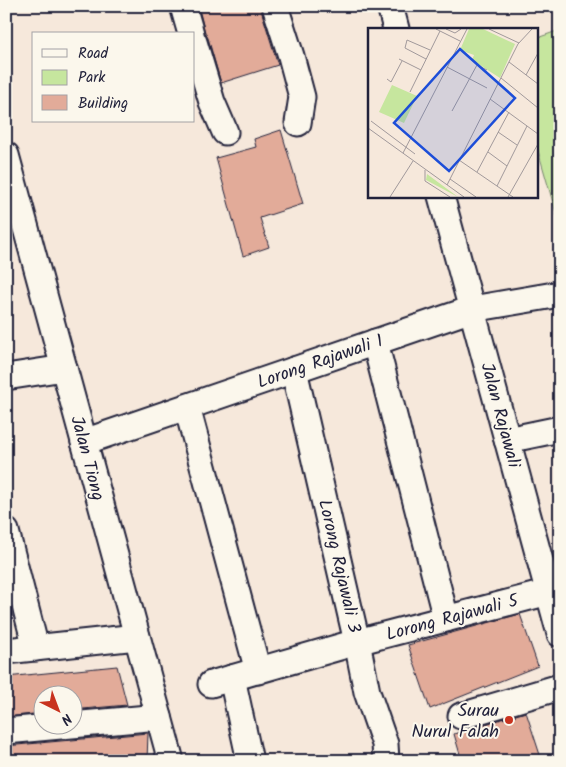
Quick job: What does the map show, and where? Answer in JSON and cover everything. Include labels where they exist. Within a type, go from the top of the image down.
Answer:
[{"type":"street","points":[[183,6],[190,32]]},
{"type":"street","points":[[275,6],[302,97],[298,123]]},
{"type":"street","points":[[390,6],[396,28]]},
{"type":"street","points":[[195,45],[212,102],[224,132]]},
{"type":"street","name":"Jalan Tiong","points":[[6,155],[171,761]]},
{"type":"street","name":"Jalan Rajawali","points":[[442,198],[558,622]]},
{"type":"street","name":"Lorong Rajawali 1","points":[[84,442],[472,309],[560,294]]},
{"type":"street","points":[[376,342],[446,619]]},
{"type":"street","points":[[6,377],[64,368]]},
{"type":"street","name":"Lorong Rajawali 3","points":[[294,370],[367,692],[385,744],[386,760],[384,761]]},
{"type":"street","points":[[187,407],[258,671]]},
{"type":"street","points":[[507,440],[560,429]]},
{"type":"street","points":[[6,530],[36,648]]},
{"type":"street","name":"Lorong Rajawali 5","points":[[250,761],[222,681],[357,642],[549,592]]},
{"type":"street","points":[[6,651],[137,637]]},
{"type":"street","points":[[461,716],[560,687]]},
{"type":"street","points":[[6,731],[159,717]]},
{"type":"green space","points":[[560,30],[560,227],[538,150],[538,38]]},
{"type":"building","points":[[209,6],[261,6],[278,65],[221,83],[199,9]]},
{"type":"building","points":[[281,130],[303,204],[260,218],[269,247],[243,256],[216,158],[256,147],[254,139]]},
{"type":"building","points":[[520,614],[538,666],[430,709],[408,645]]},
{"type":"building","points":[[117,666],[127,705],[82,709],[82,684],[32,684],[32,714],[6,717],[6,677]]},
{"type":"building","name":"Surau Nurul Falah","points":[[526,712],[542,761],[462,761],[454,734]]},
{"type":"building","points":[[148,733],[147,761],[6,761],[6,746]]},
{"type":"place","name":"Surau Nurul Falah","points":[[509,720]]}]
